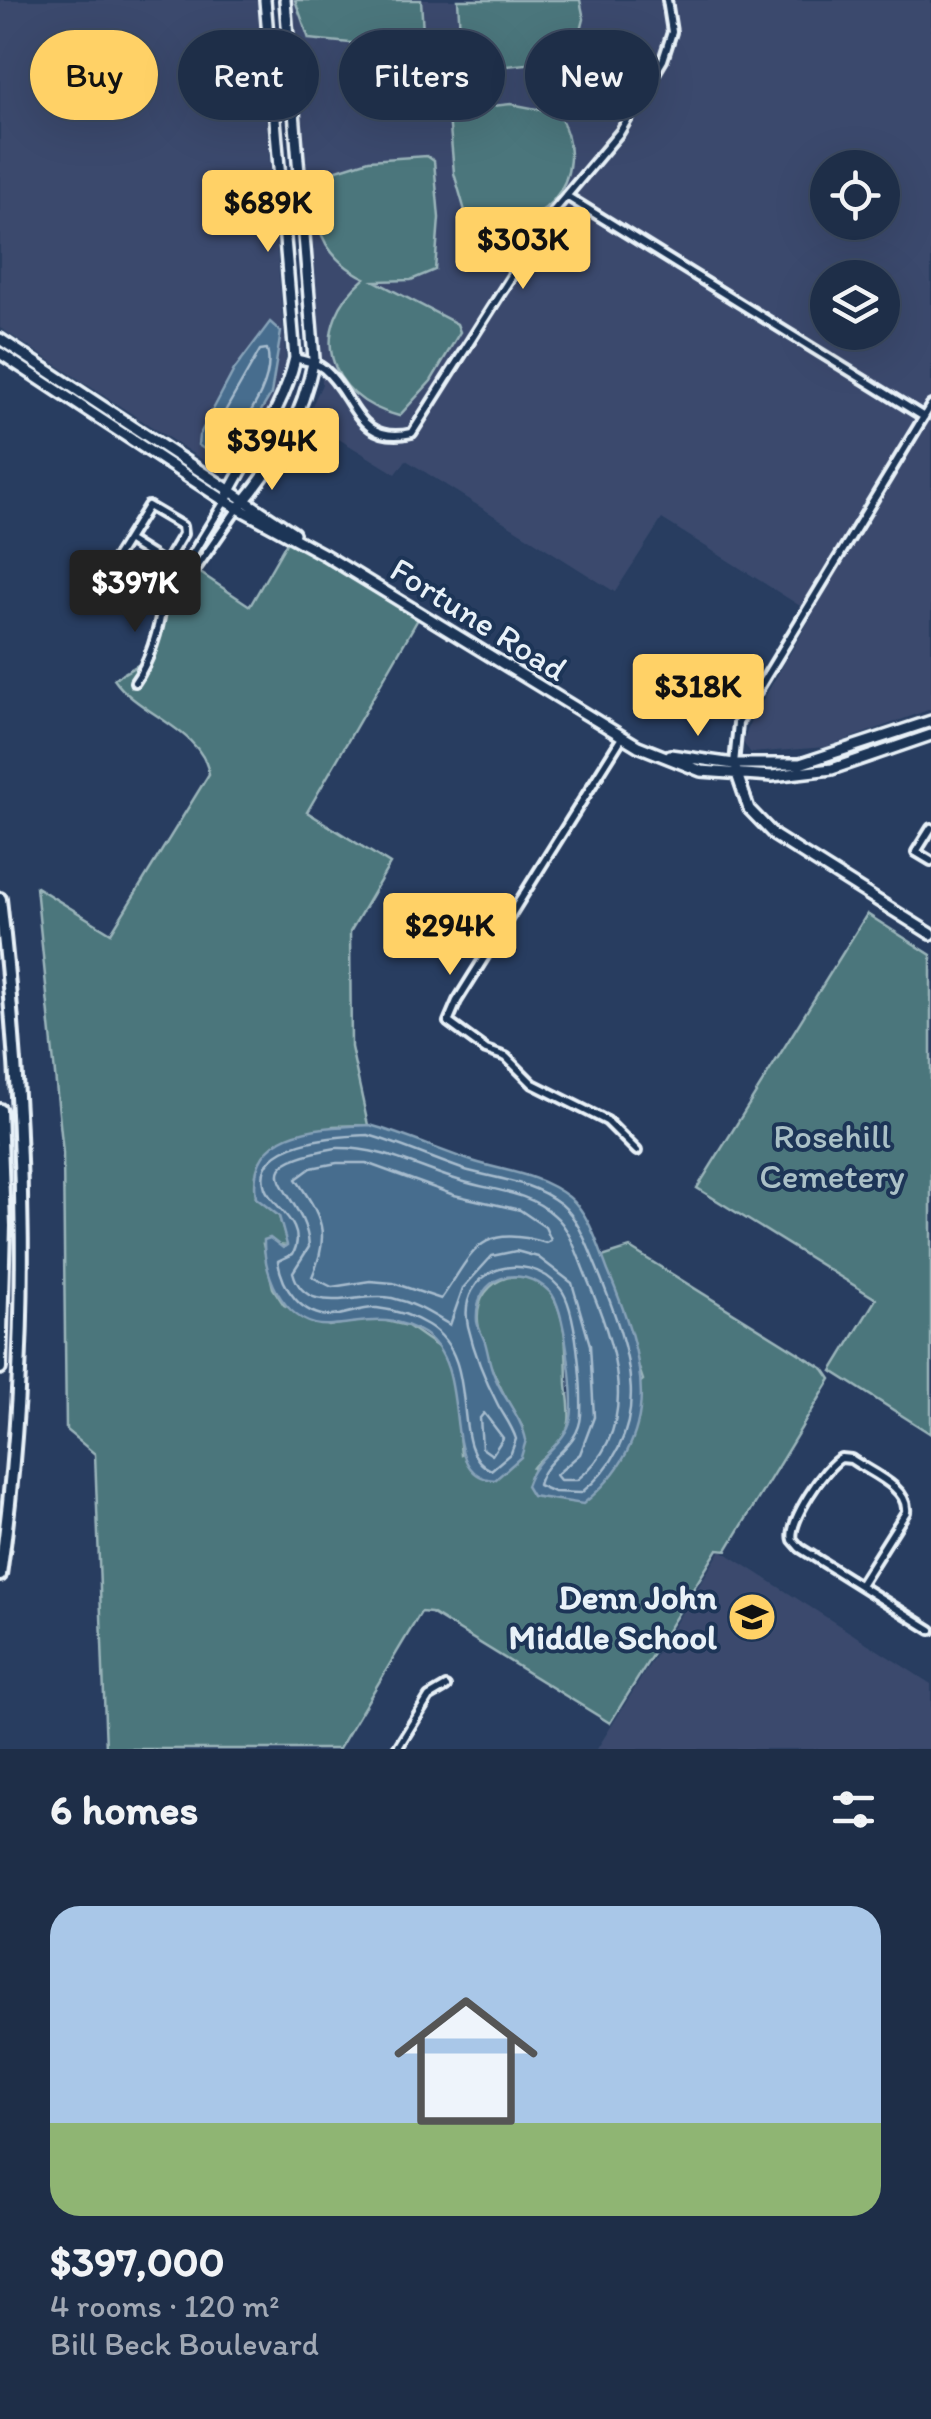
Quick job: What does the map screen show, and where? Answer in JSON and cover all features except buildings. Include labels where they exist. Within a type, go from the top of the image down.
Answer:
[{"type":"highway","points":[[0,900],[18,1079],[24,1226],[20,1374],[0,1575]]},
{"type":"highway","points":[[0,1110],[0,1368]]},
{"type":"main road","points":[[225,501],[274,418],[288,389],[295,358],[264,0]]},
{"type":"main road","points":[[238,508],[292,429],[306,400],[313,363],[314,333],[285,0]]},
{"type":"main road","name":"Fortune Road","points":[[0,339],[325,555],[621,739],[701,771],[738,776],[799,775],[832,769],[931,735]]},
{"type":"main road","name":"Fortune Road","points":[[0,353],[225,501],[325,555]]},
{"type":"main road","name":"Fortune Road","points":[[658,754],[734,764],[800,764],[931,721]]},
{"type":"main road","points":[[734,764],[750,810],[775,836],[931,934]]},
{"type":"street","points":[[295,358],[327,372],[348,406],[382,434],[412,433],[551,214],[620,132],[663,60],[672,32],[667,0]]},
{"type":"street","points":[[568,196],[924,417]]},
{"type":"street","points":[[734,764],[738,723],[931,405]]},
{"type":"street","points":[[148,452],[155,442]]},
{"type":"street","points":[[188,580],[188,563],[225,501]]},
{"type":"street","points":[[112,564],[148,506],[176,521],[183,534],[165,564],[160,584],[163,602],[144,670],[135,682]]},
{"type":"street","points":[[188,580],[238,508]]},
{"type":"street","points":[[127,540],[188,580]]},
{"type":"street","points":[[621,739],[457,1001],[448,1022],[486,1050],[506,1058],[533,1084],[608,1121],[636,1151]]},
{"type":"street","points":[[931,828],[916,852],[931,861]]},
{"type":"street","points":[[860,1585],[906,1512],[907,1502],[889,1484],[851,1460],[840,1458],[829,1467],[790,1531],[800,1548],[931,1630]]},
{"type":"street","points":[[401,1748],[430,1697],[446,1687]]},
{"type":"shaded area","points":[[0,0],[257,0],[259,30],[178,30],[178,120],[267,120],[286,361],[277,397],[233,469],[224,474],[0,328]]},
{"type":"shaded area","points":[[290,0],[931,0],[931,709],[826,747],[751,753],[743,743],[750,722],[813,614],[662,519],[615,592],[406,460],[396,474],[306,419],[322,384],[301,120],[319,120],[319,30],[293,30]]},
{"type":"shaded area","name":"Denn John Middle School","points":[[721,1550],[931,1684],[931,1749],[597,1749]]},
{"type":"green space","points":[[295,0],[421,0],[423,30],[339,30],[339,42],[319,40],[319,30],[306,30]]},
{"type":"green space","points":[[458,0],[580,0],[584,19],[581,30],[525,30],[525,64],[505,66],[505,30],[460,30]]},
{"type":"green space","points":[[505,105],[525,107],[525,120],[561,120],[568,138],[570,161],[565,182],[537,214],[517,222],[493,224],[467,218],[454,173],[449,120],[505,120]]},
{"type":"green space","points":[[427,156],[434,161],[439,218],[435,270],[411,280],[375,281],[457,324],[460,332],[431,381],[399,416],[374,407],[354,393],[340,377],[332,358],[335,318],[365,278],[329,248],[318,222],[317,191],[321,175],[369,160]]},
{"type":"green space","points":[[288,540],[418,619],[307,812],[390,864],[350,932],[351,1047],[368,1125],[333,1126],[256,1197],[279,1216],[288,1246],[263,1244],[273,1288],[284,1305],[329,1326],[374,1318],[408,1326],[445,1352],[455,1392],[461,1455],[523,1428],[484,1347],[479,1306],[495,1283],[521,1276],[534,1279],[555,1300],[564,1330],[569,1422],[560,1443],[532,1469],[643,1380],[602,1257],[630,1248],[824,1369],[831,1379],[727,1550],[718,1549],[610,1723],[431,1613],[421,1612],[339,1749],[106,1749],[95,1454],[66,1430],[63,1153],[36,887],[111,933],[209,774],[204,758],[182,733],[124,691],[114,679],[138,665],[140,669],[130,683],[136,687],[150,661],[171,591],[178,578],[189,585],[193,579],[182,572],[187,564],[250,606]]},
{"type":"green space","name":"Rosehill Cemetery","points":[[867,914],[931,955],[931,1434],[832,1371],[876,1299],[697,1188]]},
{"type":"water","points":[[270,322],[281,332],[271,394],[232,460],[225,463],[198,445],[199,436],[234,370]]},
{"type":"water","points":[[370,1125],[543,1182],[569,1197],[588,1221],[632,1335],[641,1395],[638,1424],[628,1451],[610,1478],[583,1504],[532,1496],[526,1486],[537,1465],[568,1428],[572,1407],[568,1353],[560,1315],[550,1292],[538,1283],[513,1276],[501,1278],[483,1293],[478,1305],[478,1324],[492,1368],[526,1440],[521,1457],[495,1480],[477,1475],[466,1461],[449,1370],[439,1349],[423,1333],[390,1321],[317,1324],[303,1319],[281,1299],[268,1270],[264,1240],[270,1238],[283,1248],[287,1245],[279,1216],[256,1198],[256,1175],[262,1157],[290,1136],[329,1127]]},
{"type":"place","name":"Denn John Middle School","points":[[752,1617]]}]
